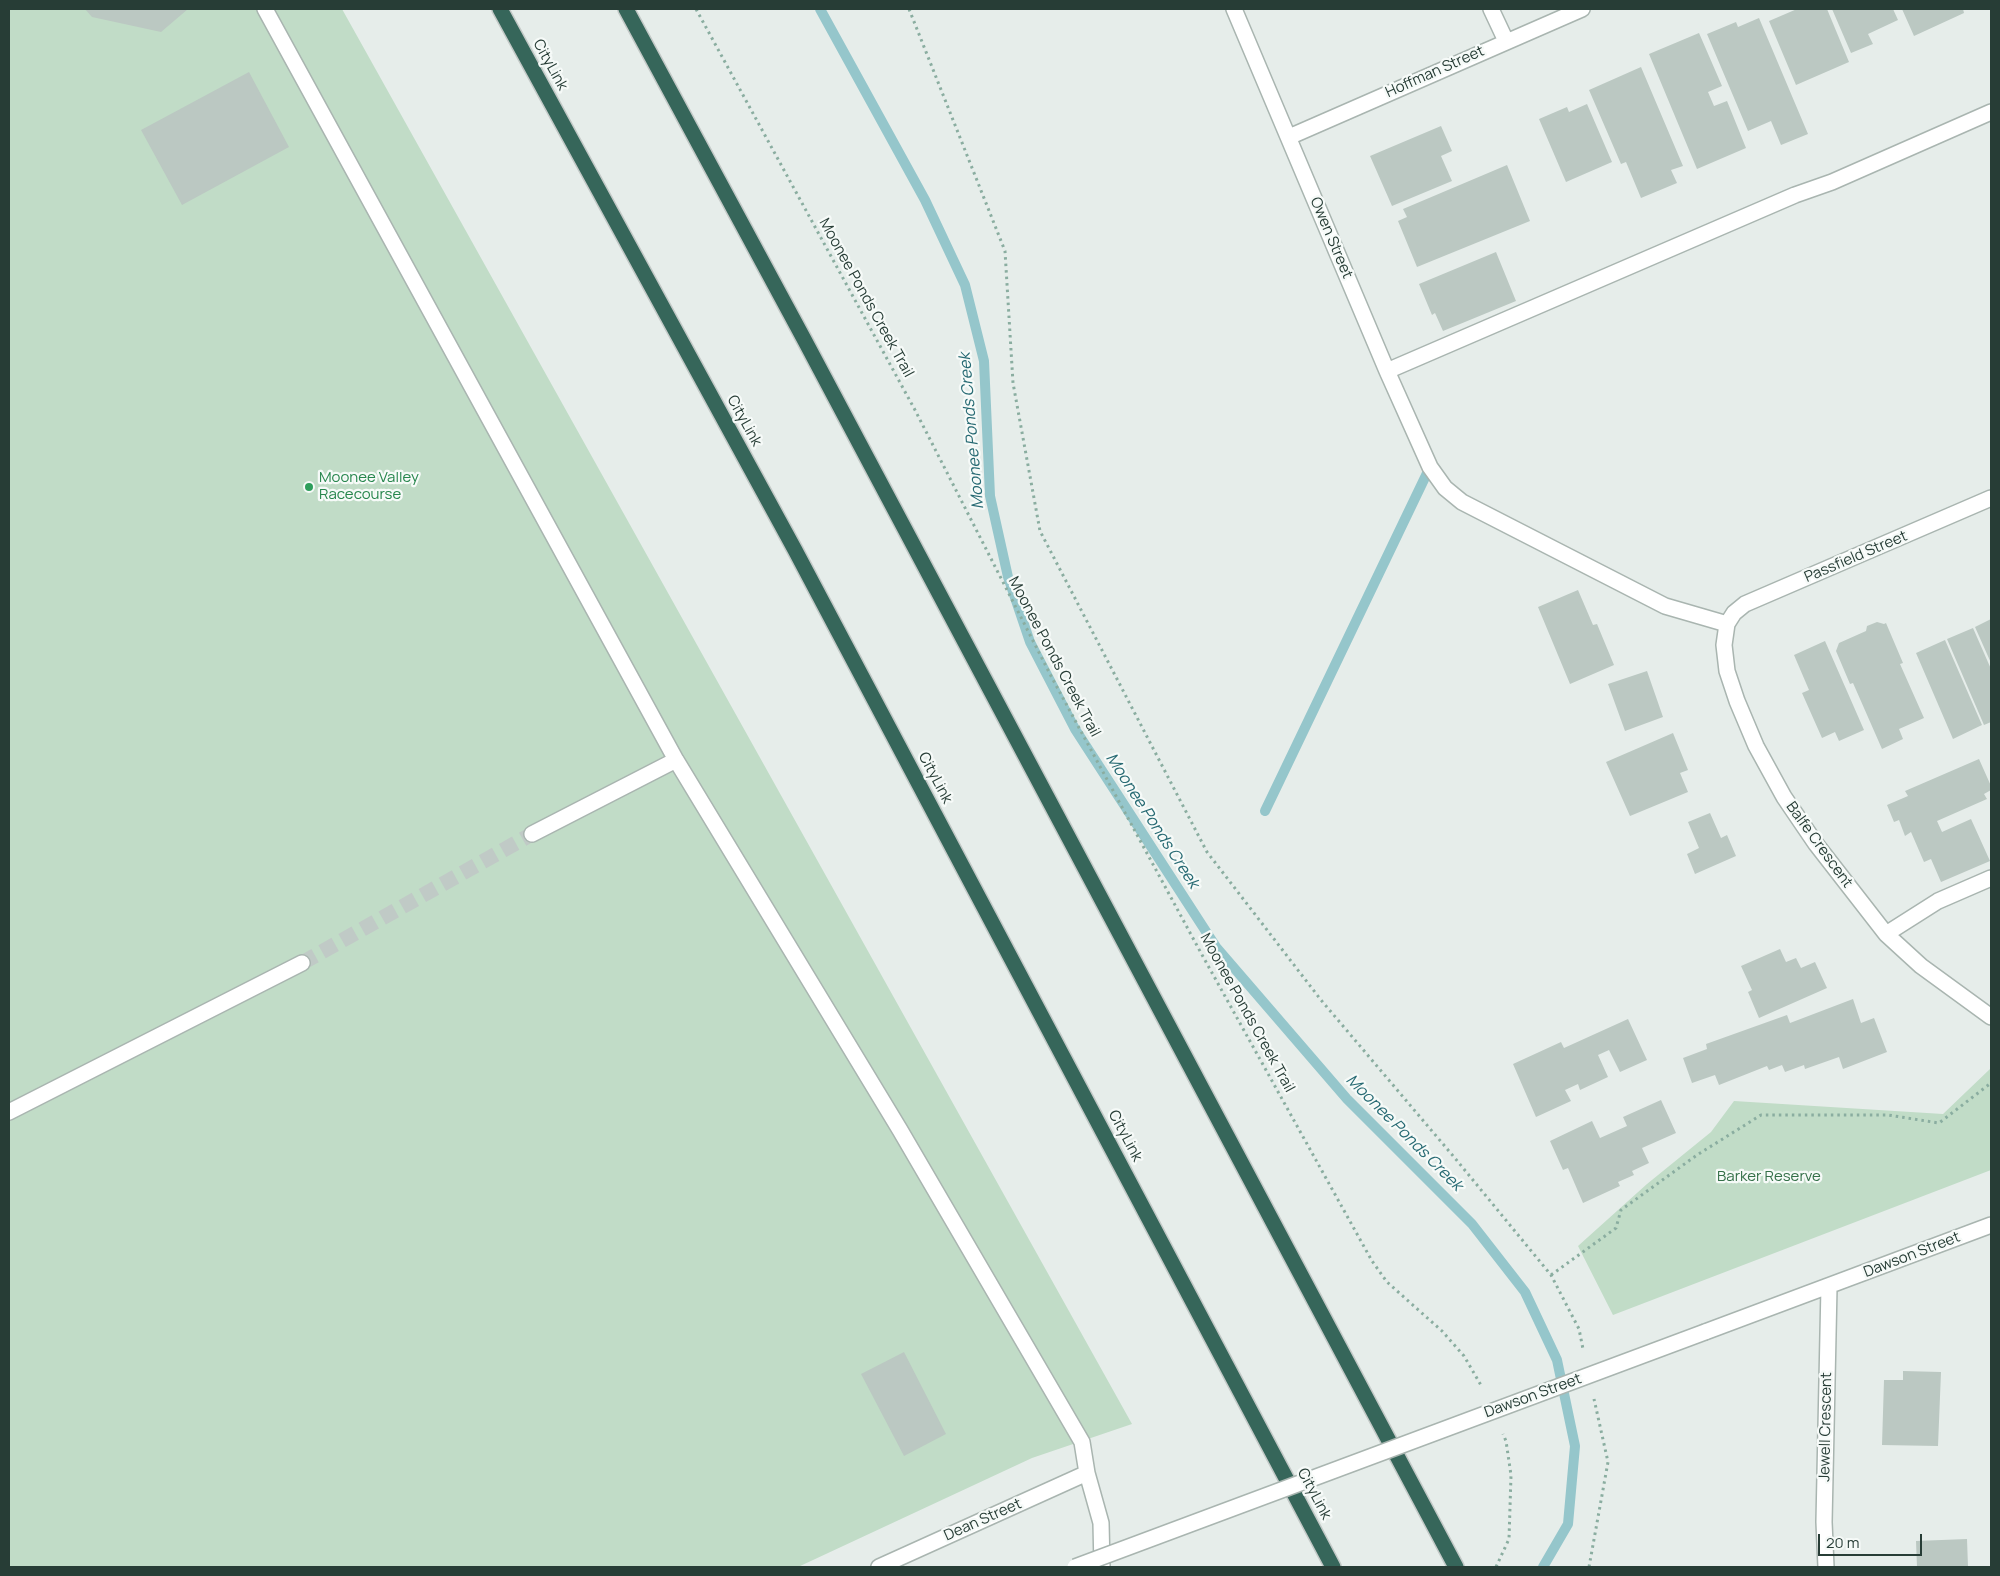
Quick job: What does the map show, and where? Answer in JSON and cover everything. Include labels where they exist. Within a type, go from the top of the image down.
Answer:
[{"type":"highway","name":"CityLink","points":[[500,9],[800,559],[1333,1567]]},
{"type":"highway","points":[[626,9],[805,341],[1456,1567]]},
{"type":"street","points":[[265,9],[676,760],[900,1130],[1082,1442],[1087,1473],[1101,1523],[1102,1567]]},
{"type":"street","name":"Owen Street","points":[[1234,9],[1387,371],[1430,467],[1444,488],[1462,502],[1672,609],[1727,624]]},
{"type":"street","points":[[1491,9],[1506,42]]},
{"type":"street","name":"Hoffman Street","points":[[1289,137],[1582,9]]},
{"type":"street","points":[[1387,371],[1795,195],[1832,182],[1991,112]]},
{"type":"street","name":"Passfield Street","points":[[1727,624],[1734,613],[1745,604],[1991,498]]},
{"type":"street","name":"Balfe Crescent","points":[[1727,624],[1724,646],[1727,671],[1736,701],[1756,746],[1784,797],[1816,844],[1886,934],[1921,966],[1991,1017]]},
{"type":"street","points":[[532,834],[676,760]]},
{"type":"street","points":[[1886,934],[1938,901],[1991,878]]},
{"type":"street","points":[[9,1112],[302,963]]},
{"type":"street","name":"Dawson Street","points":[[1075,1567],[1991,1225]]},
{"type":"street","name":"Jewell Crescent","points":[[1826,1567],[1824,1522],[1828,1287]]},
{"type":"street","name":"Dean Street","points":[[879,1567],[1087,1473]]},
{"type":"path","name":"Moonee Ponds Creek Trail","points":[[696,9],[914,410],[1056,685],[1196,944],[1372,1261],[1387,1282],[1442,1331],[1464,1356],[1482,1388]]},
{"type":"path","points":[[909,9],[1005,251],[1013,383],[1040,531],[1207,852],[1321,1000],[1551,1275],[1579,1329],[1585,1358]]},
{"type":"path","points":[[1551,1275],[1616,1228],[1621,1210],[1697,1155],[1761,1115],[1888,1115],[1939,1123],[1991,1083]]},
{"type":"path","points":[[1589,1567],[1608,1462],[1593,1396]]},
{"type":"path","points":[[1496,1567],[1509,1539],[1511,1475],[1506,1441],[1502,1432]]},
{"type":"green space","name":"Moonee Valley Racecourse","points":[[9,9],[342,9],[1132,1424],[1032,1458],[798,1567],[9,1567]]},
{"type":"green space","name":"Barker Reserve","points":[[1990,1069],[1991,1170],[1613,1315],[1578,1246],[1647,1184],[1711,1132],[1734,1101],[1943,1114]]},
{"type":"building","points":[[85,9],[188,9],[161,32],[92,17]]},
{"type":"building","points":[[1797,9],[1827,9],[1849,62],[1796,85],[1769,21]]},
{"type":"building","points":[[1832,9],[1893,9],[1898,20],[1868,34],[1873,44],[1851,53]]},
{"type":"building","points":[[1902,9],[1963,9],[1964,13],[1914,36]]},
{"type":"building","points":[[1759,18],[1808,134],[1781,145],[1771,121],[1748,131],[1707,34],[1736,22],[1738,27]]},
{"type":"building","points":[[1699,33],[1722,86],[1708,92],[1714,106],[1727,101],[1746,148],[1697,169],[1649,54]]},
{"type":"building","points":[[1641,67],[1683,166],[1671,170],[1677,183],[1641,198],[1626,162],[1621,164],[1589,90]]},
{"type":"building","points":[[249,72],[289,147],[182,205],[141,130]]},
{"type":"building","points":[[1587,104],[1612,162],[1566,182],[1539,119],[1567,107],[1569,112]]},
{"type":"building","points":[[1441,126],[1452,151],[1441,156],[1452,181],[1392,206],[1370,156]]},
{"type":"building","points":[[1507,165],[1530,221],[1417,267],[1398,221],[1407,217],[1403,209]]},
{"type":"building","points":[[1496,252],[1516,301],[1443,331],[1435,313],[1432,315],[1419,284]]},
{"type":"building","points":[[1578,590],[1593,625],[1597,624],[1614,665],[1570,684],[1538,607]]},
{"type":"building","points":[[1991,619],[1991,663],[1975,627]]},
{"type":"building","points":[[1877,622],[1886,623],[1903,663],[1900,664],[1924,718],[1899,729],[1903,739],[1882,749],[1853,683],[1850,684],[1836,651],[1839,643],[1866,631],[1867,626]]},
{"type":"building","points":[[1973,628],[1991,669],[1991,722],[1984,725],[1947,639]]},
{"type":"building","points":[[1945,640],[1982,725],[1953,739],[1916,653]]},
{"type":"building","points":[[1825,641],[1864,730],[1839,741],[1835,732],[1822,738],[1802,693],[1809,690],[1794,655]]},
{"type":"building","points":[[1647,671],[1663,717],[1625,731],[1608,684]]},
{"type":"building","points":[[1673,733],[1688,770],[1680,773],[1688,792],[1630,816],[1606,762]]},
{"type":"building","points":[[1979,759],[1991,786],[1991,790],[1984,794],[1987,799],[1937,821],[1942,832],[1971,819],[1990,861],[1941,882],[1931,859],[1924,862],[1911,832],[1905,836],[1899,820],[1894,822],[1887,805],[1908,796],[1905,791]]},
{"type":"building","points":[[1710,813],[1721,838],[1727,835],[1736,856],[1695,874],[1687,854],[1699,848],[1688,822]]},
{"type":"building","points":[[1780,949],[1786,962],[1796,958],[1801,968],[1815,962],[1827,988],[1759,1018],[1748,992],[1752,990],[1741,966]]},
{"type":"building","points":[[1853,999],[1861,1023],[1874,1018],[1887,1052],[1843,1069],[1839,1057],[1805,1069],[1804,1065],[1785,1072],[1782,1065],[1769,1070],[1767,1066],[1719,1085],[1715,1075],[1692,1083],[1683,1058],[1707,1049],[1706,1044],[1787,1015],[1790,1023]]},
{"type":"building","points":[[1628,1019],[1647,1060],[1620,1072],[1609,1050],[1598,1055],[1608,1077],[1580,1090],[1578,1084],[1565,1090],[1571,1101],[1536,1117],[1513,1064],[1561,1042],[1564,1048]]},
{"type":"building","points":[[1661,1100],[1676,1133],[1642,1148],[1649,1163],[1632,1171],[1634,1175],[1618,1182],[1620,1186],[1583,1203],[1568,1168],[1563,1170],[1550,1141],[1592,1121],[1600,1138],[1627,1126],[1623,1117]]},
{"type":"building","points":[[904,1352],[946,1434],[904,1456],[861,1374]]},
{"type":"building","points":[[1903,1371],[1941,1372],[1938,1446],[1882,1445],[1884,1380],[1903,1380]]},
{"type":"building","points":[[1967,1539],[1968,1567],[1917,1567],[1916,1541]]},
{"type":"waterway","name":"Moonee Ponds Creek","points":[[820,9],[925,200],[965,285],[984,361],[990,496],[1008,577],[1030,642],[1075,729],[1216,947],[1347,1099],[1472,1224],[1525,1292],[1557,1360],[1575,1446],[1568,1524],[1543,1567]]},
{"type":"waterway","points":[[1265,811],[1430,467]]},
{"type":"tunnel","points":[[302,963],[532,834]]},
{"type":"place","name":"Moonee Valley Racecourse","points":[[309,487]]}]
